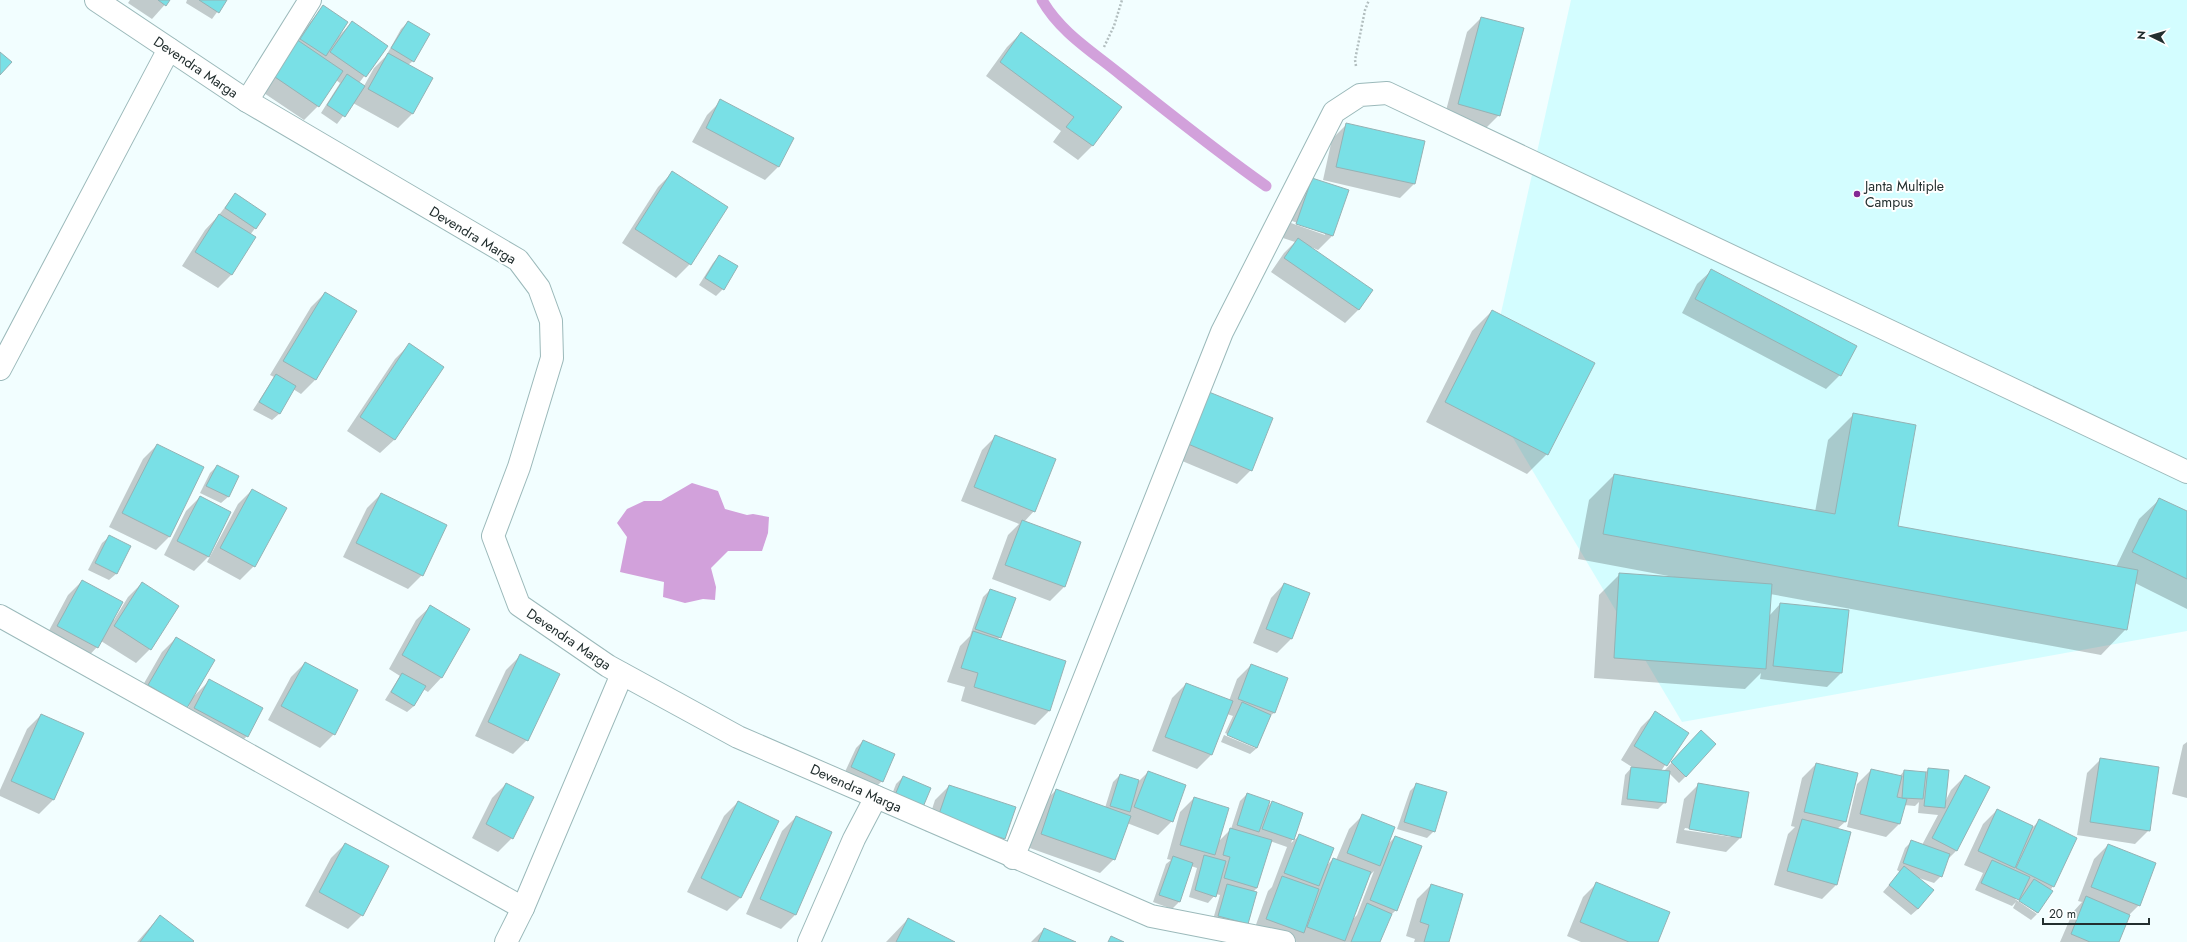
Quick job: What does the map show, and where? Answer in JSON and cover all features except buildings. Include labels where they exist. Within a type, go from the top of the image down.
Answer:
[{"type":"street","name":"Devendra Marga","points":[[96,0],[247,101],[518,260],[540,288],[551,321],[552,358],[518,467],[493,536],[519,605],[622,674],[738,737],[1013,858],[1151,916],[1284,942]]},
{"type":"street","points":[[247,101],[310,0]]},
{"type":"street","points":[[0,369],[169,49]]},
{"type":"street","points":[[1013,858],[1222,332],[1334,112],[1360,94],[1387,93],[2187,472]]},
{"type":"street","points":[[0,616],[523,908]]},
{"type":"street","points":[[506,942],[523,908],[622,674]]},
{"type":"street","points":[[809,942],[854,839],[876,797]]},
{"type":"path","points":[[1104,47],[1114,26],[1122,0]]},
{"type":"path","points":[[1360,94],[1355,60],[1365,10],[1370,0]]},
{"type":"shaded area","name":"Janta Multiple Campus","points":[[1571,0],[2187,0],[2187,631],[1682,722],[1484,389]]},
{"type":"shaded area","points":[[692,483],[718,491],[725,509],[747,515],[753,514],[769,517],[768,533],[762,551],[728,551],[711,568],[716,587],[715,600],[703,599],[685,603],[663,597],[664,582],[620,572],[627,537],[617,523],[627,509],[644,501],[661,501]]},
{"type":"waterway","points":[[1042,0],[1058,22],[1078,41],[1193,132],[1266,186]]},
{"type":"place","name":"Janta Multiple Campus","points":[[1857,194]]}]
